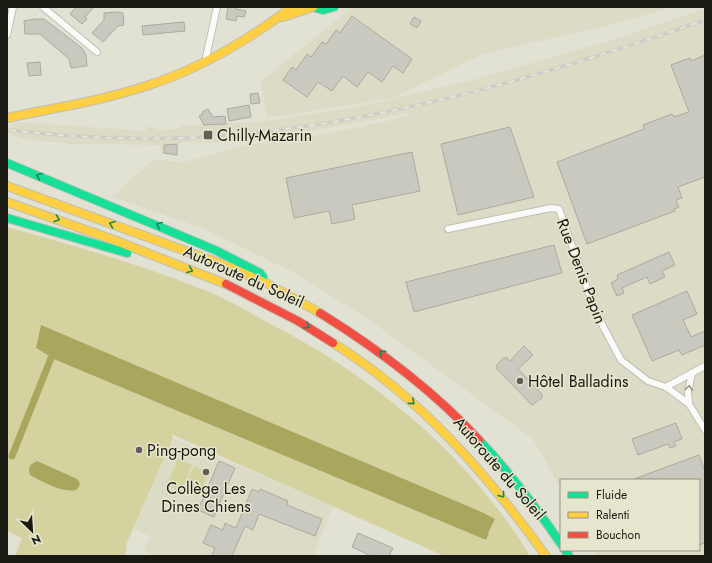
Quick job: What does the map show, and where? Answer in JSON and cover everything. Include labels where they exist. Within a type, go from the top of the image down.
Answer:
[{"type":"main road","points":[[7,118],[123,93],[157,82],[204,62],[235,46],[277,19],[292,7]]},
{"type":"main road","points":[[277,19],[313,7],[320,11],[328,10],[334,7]]},
{"type":"main road","points":[[7,163],[215,250],[260,273],[266,283]]},
{"type":"main road","name":"Autoroute du Soleil","points":[[7,186],[212,260],[266,283],[309,304],[359,336],[433,395],[475,436],[503,467],[536,508],[560,543]]},
{"type":"main road","name":"Autoroute du Soleil","points":[[7,202],[154,255],[221,282],[279,310],[337,344],[380,375],[434,421],[480,469],[514,511],[546,556]]},
{"type":"main road","points":[[7,218],[142,258],[154,255]]},
{"type":"street","points":[[7,35],[13,7]]},
{"type":"street","points":[[43,7],[97,52]]},
{"type":"street","points":[[204,62],[217,7]]},
{"type":"street","name":"Rue Denis Papin","points":[[448,229],[551,208],[559,209],[596,313],[621,360],[648,381],[666,387],[689,404],[705,430]]},
{"type":"street","points":[[666,387],[705,366]]},
{"type":"street","points":[[689,404],[688,392],[692,372]]},
{"type":"shaded area","points":[[673,7],[606,26],[483,54],[392,98],[267,118],[261,81],[352,8]]},
{"type":"shaded area","points":[[705,9],[705,556],[598,556],[596,551],[700,551],[700,479],[560,479],[560,487],[533,439],[368,319],[293,272],[202,228],[112,197],[153,160],[184,162],[247,145],[331,133],[396,119],[415,112],[268,137],[217,143],[183,142],[177,145],[177,155],[171,156],[171,153],[161,154],[161,147],[158,145],[69,144],[24,139],[7,133],[13,124],[19,122],[146,131],[146,127],[156,127],[157,130],[178,129],[181,126],[267,121],[357,107],[477,79],[616,39]]},
{"type":"shaded area","points":[[7,227],[139,266],[216,295],[306,344],[344,367],[381,393],[415,421],[447,451],[477,484],[505,519],[530,556],[444,556],[171,434],[173,438],[126,545],[127,549],[124,556],[15,556],[22,538],[7,531]],"holes":[[[36,348],[484,513],[495,519],[486,540],[56,360]]]},
{"type":"shaded area","points":[[41,325],[484,513],[495,519],[488,533],[489,534],[486,540],[56,360],[36,348]]},
{"type":"shaded area","name":"Collège Les Dines Chiens","points":[[173,438],[333,506],[313,556],[156,556],[144,551],[150,536],[134,529]]},
{"type":"shaded area","points":[[178,458],[192,465],[181,492],[167,485]]},
{"type":"shaded area","points":[[37,461],[75,478],[79,481],[80,485],[76,490],[65,490],[30,475],[30,466]]},
{"type":"shaded area","points":[[194,466],[209,472],[198,497],[183,491]]},
{"type":"building","points":[[76,7],[94,7],[85,17],[87,19],[82,24],[70,14]]},
{"type":"building","points":[[228,7],[237,7],[236,9],[246,11],[244,17],[237,16],[236,21],[226,19]]},
{"type":"building","points":[[104,13],[123,13],[124,25],[118,26],[103,42],[92,33],[104,20]]},
{"type":"building","points":[[352,16],[412,59],[403,73],[393,66],[382,82],[368,72],[357,87],[343,76],[332,91],[318,82],[307,97],[283,80],[292,67],[296,70],[307,54],[311,57],[322,42],[326,44],[336,30],[340,33]]},
{"type":"building","points":[[414,17],[421,21],[417,28],[410,24]]},
{"type":"building","points":[[44,19],[82,48],[86,55],[87,66],[71,68],[69,59],[40,34],[25,34],[24,21]]},
{"type":"building","points":[[184,22],[185,31],[143,35],[142,26]]},
{"type":"building","points":[[705,55],[705,177],[678,187],[682,198],[676,200],[679,207],[674,209],[675,211],[587,244],[557,162],[644,129],[643,125],[672,114],[674,117],[689,112],[671,65],[690,58],[691,61]]},
{"type":"building","points":[[40,62],[41,75],[29,76],[27,63]]},
{"type":"building","points":[[258,93],[260,103],[251,104],[250,94]]},
{"type":"building","points":[[249,105],[251,117],[229,121],[227,109]]},
{"type":"building","points":[[208,109],[213,117],[225,116],[226,124],[204,125],[199,116],[203,114],[202,112]]},
{"type":"building","points":[[510,127],[534,197],[458,215],[441,144]]},
{"type":"building","points":[[177,144],[177,155],[164,153],[164,145]]},
{"type":"building","points":[[412,152],[420,191],[352,205],[355,219],[332,224],[329,211],[294,218],[286,178]]},
{"type":"building","points":[[554,245],[562,273],[414,312],[406,282]]},
{"type":"building","points":[[669,252],[675,265],[662,271],[665,277],[650,284],[647,277],[622,288],[624,293],[617,296],[611,283],[618,279],[617,275]]},
{"type":"building","points":[[687,291],[697,314],[683,320],[691,337],[705,331],[705,345],[682,355],[679,350],[652,361],[632,315]]},
{"type":"building","name":"Hôtel Balladins","points":[[524,346],[533,355],[518,369],[542,394],[542,398],[532,405],[497,369],[497,365],[503,358],[507,358],[510,361]]},
{"type":"building","points":[[676,423],[682,439],[674,442],[676,446],[670,448],[668,444],[638,455],[632,439]]},
{"type":"building","points":[[699,455],[705,471],[705,543],[700,545],[700,479],[634,479]]},
{"type":"building","points":[[219,461],[235,468],[214,517],[198,510]]},
{"type":"building","points":[[252,489],[259,492],[260,489],[288,501],[287,505],[322,519],[315,536],[259,514],[253,530],[245,526],[232,556],[212,556],[215,548],[203,543],[211,525],[223,530],[225,523],[236,528]]},
{"type":"building","points":[[358,533],[393,548],[389,556],[371,556],[352,547]]},
{"type":"waterway","points":[[12,456],[51,358]]},
{"type":"railway","points":[[10,130],[67,136],[155,139],[241,134],[300,127],[418,105],[476,91],[592,58],[705,20]]},
{"type":"traffic: fast","points":[[313,7],[323,10],[334,7]]},
{"type":"traffic: fast","points":[[7,163],[215,250],[260,273],[263,277]]},
{"type":"traffic: fast","points":[[7,218],[127,253]]},
{"type":"traffic: fast","points":[[479,440],[522,490],[560,543]]},
{"type":"traffic: fast","points":[[566,551],[569,556]]},
{"type":"traffic: slow","points":[[7,118],[112,96],[166,79],[222,53],[258,31],[292,7]]},
{"type":"traffic: slow","points":[[283,17],[313,7]]},
{"type":"traffic: slow","points":[[7,186],[227,266],[268,284],[320,313]]},
{"type":"traffic: slow","points":[[7,202],[114,240],[226,284]]},
{"type":"traffic: slow","points":[[333,343],[365,364],[395,388],[450,439],[500,496],[546,556]]},
{"type":"traffic: jam","points":[[226,284],[298,321],[333,343]]},
{"type":"traffic: jam","points":[[320,313],[363,341],[404,371],[443,404],[479,440]]},
{"type":"place","name":"Chilly-Mazarin","points":[[208,135]]},
{"type":"place","name":"Hôtel Balladins","points":[[520,381]]},
{"type":"place","name":"Ping-pong","points":[[139,450]]},
{"type":"place","name":"Collège Les Dines Chiens","points":[[206,472]]}]
